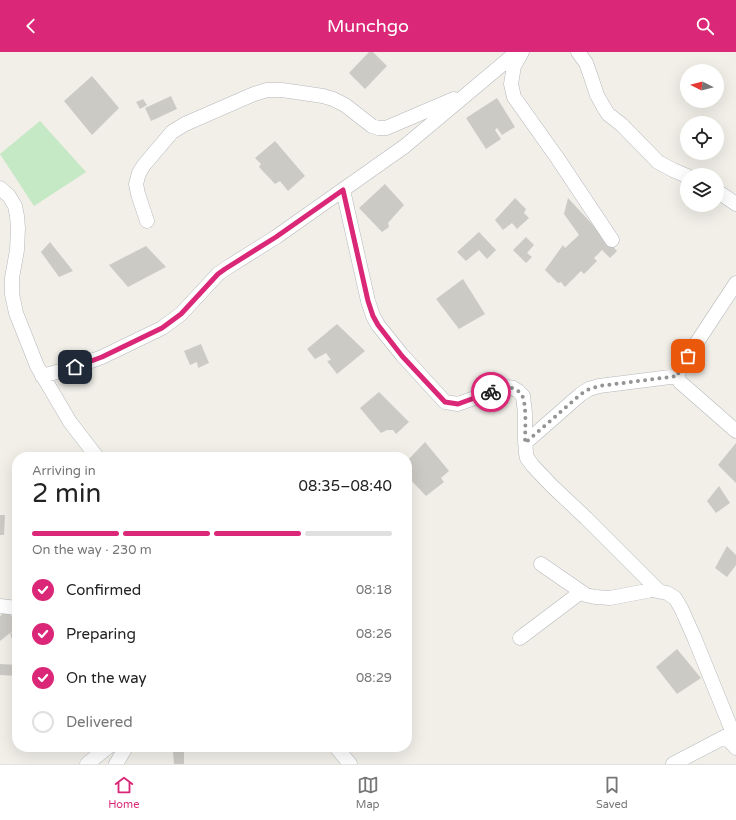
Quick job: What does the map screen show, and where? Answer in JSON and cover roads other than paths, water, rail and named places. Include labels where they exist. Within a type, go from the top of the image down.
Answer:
[{"type":"street","points":[[42,376],[75,367],[102,357],[162,328],[181,314],[218,274],[276,237],[405,146],[517,52]]},
{"type":"street","points":[[522,52],[514,66],[511,84],[514,97],[612,240]]},
{"type":"street","points":[[578,52],[586,63],[597,95],[608,114],[622,125],[658,162],[680,173]]},
{"type":"street","points":[[147,221],[136,184],[139,173],[144,165],[172,132],[185,124],[254,94],[268,90],[282,90],[323,96],[345,105],[372,126],[386,128],[469,92]]},
{"type":"street","points":[[0,188],[9,196],[15,206],[17,216],[17,250],[12,278],[12,294],[16,313],[42,376],[70,422],[93,452]]},
{"type":"street","points":[[343,190],[368,301],[373,316],[378,325],[402,356],[445,402],[458,404],[507,387],[518,391],[523,396],[527,458],[552,486],[659,591]]},
{"type":"street","points":[[724,196],[736,204]]},
{"type":"street","points":[[736,283],[678,373],[680,382],[736,431]]},
{"type":"street","points":[[525,443],[581,394],[589,389],[599,386],[678,376]]},
{"type":"street","points":[[541,564],[586,595],[610,598],[652,590],[667,593],[675,598],[681,608],[732,733],[736,748]]},
{"type":"street","points":[[520,638],[581,592]]},
{"type":"street","points":[[0,606],[12,607]]},
{"type":"street","points":[[673,764],[732,733]]},
{"type":"street","points":[[87,764],[102,752]]},
{"type":"street","points":[[116,764],[123,752]]},
{"type":"street","points":[[340,752],[350,764]]}]
